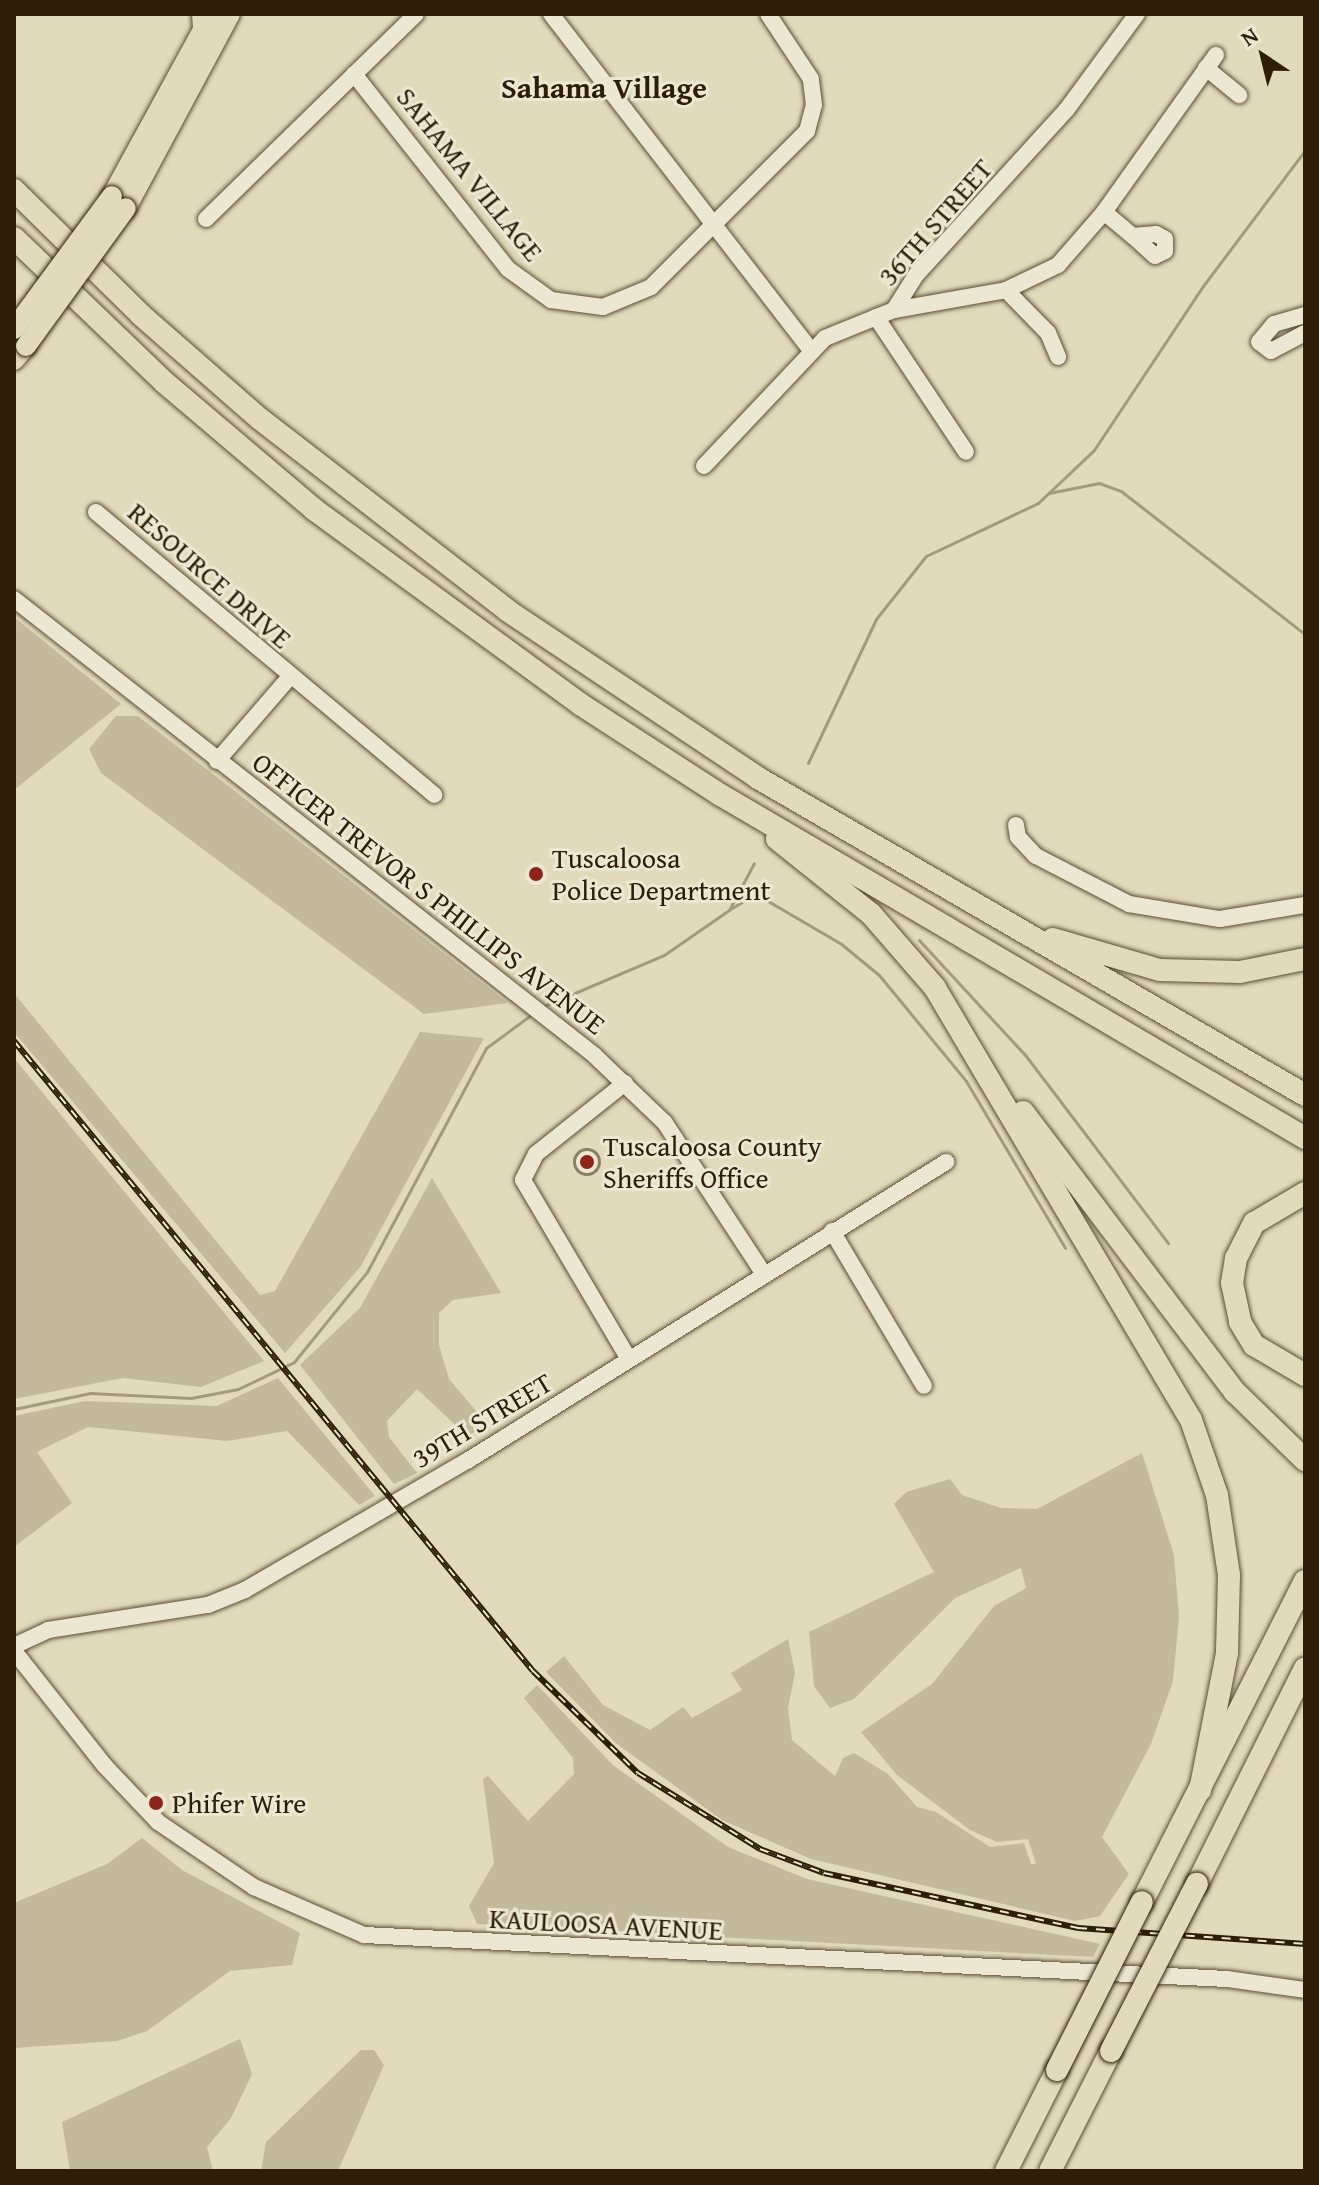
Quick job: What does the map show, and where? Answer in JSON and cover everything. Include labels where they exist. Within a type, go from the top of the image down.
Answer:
[{"type":"highway","points":[[14,190],[200,368],[445,565],[758,778],[974,906],[1305,1095]]},
{"type":"highway","points":[[14,238],[164,382],[315,510],[580,704],[719,794],[1305,1138]]},
{"type":"highway","points":[[719,794],[871,914],[935,988],[985,1064],[1173,1385],[1213,1482],[1225,1535],[1230,1615],[1200,1790]]},
{"type":"highway","points":[[974,906],[1083,952],[1160,970],[1240,972],[1305,959]]},
{"type":"highway","points":[[985,1064],[1235,1392],[1298,1455]]},
{"type":"highway","points":[[1305,1193],[1254,1223],[1240,1246],[1232,1283],[1240,1322],[1254,1345],[1305,1375]]},
{"type":"highway","points":[[1006,2171],[1305,1581]]},
{"type":"highway","points":[[1050,2171],[1305,1668]]},
{"type":"highway","points":[[1260,1757],[1305,1703]]},
{"type":"main road","points":[[18,345],[119,202],[230,14]]},
{"type":"main road","points":[[119,202],[206,19]]},
{"type":"street","points":[[206,219],[416,14]]},
{"type":"street","points":[[551,14],[712,227],[811,350]]},
{"type":"street","name":"SAHAMA VILLAGE","points":[[354,74],[499,259],[551,300],[590,308],[628,300],[651,287],[799,141],[811,118],[811,79],[768,14]]},
{"type":"street","name":"36TH STREET","points":[[894,310],[916,275],[1067,109],[1137,14]]},
{"type":"street","name":"36TH STREET","points":[[894,310],[1006,290],[1058,265],[1104,212],[1211,62],[1239,95]]},
{"type":"street","points":[[1104,212],[1133,236]]},
{"type":"street","points":[[1006,290],[1048,333],[1058,357]]},
{"type":"street","points":[[704,466],[811,350],[894,310]]},
{"type":"street","points":[[1305,315],[1274,324],[1259,342],[1271,351],[1283,348],[1305,333]]},
{"type":"street","points":[[876,317],[966,452]]},
{"type":"street","name":"RESOURCE DRIVE","points":[[96,512],[289,678],[434,795]]},
{"type":"street","name":"OFFICER TREVOR S PHILLIPS AVENUE","points":[[14,599],[625,1083],[665,1123],[763,1273]]},
{"type":"street","name":"RESOURCE DRIVE","points":[[217,761],[289,678]]},
{"type":"street","points":[[1016,825],[1036,856],[1129,904],[1220,919],[1305,905]]},
{"type":"street","points":[[625,1083],[536,1154],[523,1180],[627,1356]]},
{"type":"street","name":"39TH STREET","points":[[14,1648],[48,1630],[195,1607],[245,1590],[467,1461],[627,1356],[946,1162]]},
{"type":"street","points":[[832,1231],[924,1386]]},
{"type":"street","name":"KAULOOSA AVENUE","points":[[14,1648],[104,1765],[168,1830],[254,1887],[364,1935],[1227,1979],[1305,1990]]},
{"type":"shaded area","points":[[14,617],[121,704],[14,790]]},
{"type":"shaded area","points":[[116,716],[138,716],[508,1003],[424,1014],[101,773],[89,749]]},
{"type":"shaded area","points":[[14,993],[260,1295],[275,1291],[420,1032],[484,1038],[361,1266],[285,1353],[14,1032]]},
{"type":"shaded area","points":[[14,1058],[264,1361],[201,1387],[123,1378],[14,1399]]},
{"type":"shaded area","points":[[432,1178],[501,1293],[453,1300],[439,1313],[439,1345],[449,1379],[488,1425],[467,1436],[417,1389],[387,1421],[389,1437],[417,1473],[394,1484],[300,1365],[360,1308]]},
{"type":"shaded area","points":[[278,1378],[375,1496],[359,1505],[287,1431],[227,1441],[88,1427],[37,1452],[72,1503],[14,1547],[14,1416],[85,1401],[217,1406]]},
{"type":"shaded area","points":[[1142,1453],[1174,1555],[1179,1617],[1173,1681],[1151,1744],[1102,1837],[1129,1874],[1100,1916],[1075,1921],[811,1859],[722,1820],[617,1744],[546,1672],[564,1656],[603,1705],[650,1730],[683,1707],[692,1718],[742,1690],[731,1673],[788,1639],[795,1673],[788,1708],[792,1740],[835,1776],[843,1758],[854,1753],[888,1774],[917,1807],[936,1812],[990,1847],[1024,1843],[1031,1864],[1036,1864],[1028,1839],[997,1842],[970,1830],[897,1775],[861,1732],[932,1684],[994,1606],[1026,1588],[1021,1568],[955,1598],[854,1699],[830,1708],[814,1686],[809,1632],[934,1572],[894,1504],[906,1492],[950,1479],[962,1495],[1001,1508],[1037,1509]]},
{"type":"shaded area","points":[[537,1685],[614,1766],[728,1847],[807,1879],[1100,1944],[1093,1957],[477,1924],[469,1906],[494,1863],[483,1779],[488,1776],[528,1821],[574,1774],[573,1758],[524,1698]]},
{"type":"shaded area","points":[[142,1838],[182,1870],[300,1933],[292,1965],[230,1971],[147,2031],[117,2041],[14,2048],[14,1903],[107,1864]]},
{"type":"shaded area","points":[[240,2039],[252,2074],[231,2118],[207,2147],[213,2171],[70,2171],[62,2122]]},
{"type":"shaded area","points":[[361,2050],[374,2050],[384,2065],[338,2171],[261,2171],[266,2142]]},
{"type":"building","name":"Tuscaloosa County Sheriffs Office","points":[[587,1148],[597,1152],[601,1162],[597,1172],[587,1176],[577,1172],[573,1162],[577,1152]]},
{"type":"waterway","points":[[808,763],[876,619],[926,556],[1038,503],[1094,450],[1203,286],[1305,150]]},
{"type":"waterway","points":[[1049,493],[1099,483],[1121,491],[1305,634]]},
{"type":"waterway","points":[[544,1006],[664,955],[729,910],[754,863]]},
{"type":"waterway","points":[[730,909],[756,894],[840,943],[879,975],[966,1081],[1065,1248]]},
{"type":"waterway","points":[[919,940],[1026,1056],[1168,1243]]},
{"type":"waterway","points":[[14,1409],[90,1393],[191,1398],[238,1389],[294,1362],[367,1272],[486,1048],[531,1015]]},
{"type":"railway","points":[[14,1041],[533,1671],[638,1773],[760,1849],[824,1873],[1078,1928],[1305,1944]]},
{"type":"place","name":"Tuscaloosa Police Department","points":[[536,874]]},
{"type":"place","name":"Tuscaloosa County Sheriffs Office","points":[[587,1162]]},
{"type":"place","name":"Phifer Wire","points":[[156,1803]]},
{"type":"district","name":"Sahama Village","points":[[604,87]]}]
